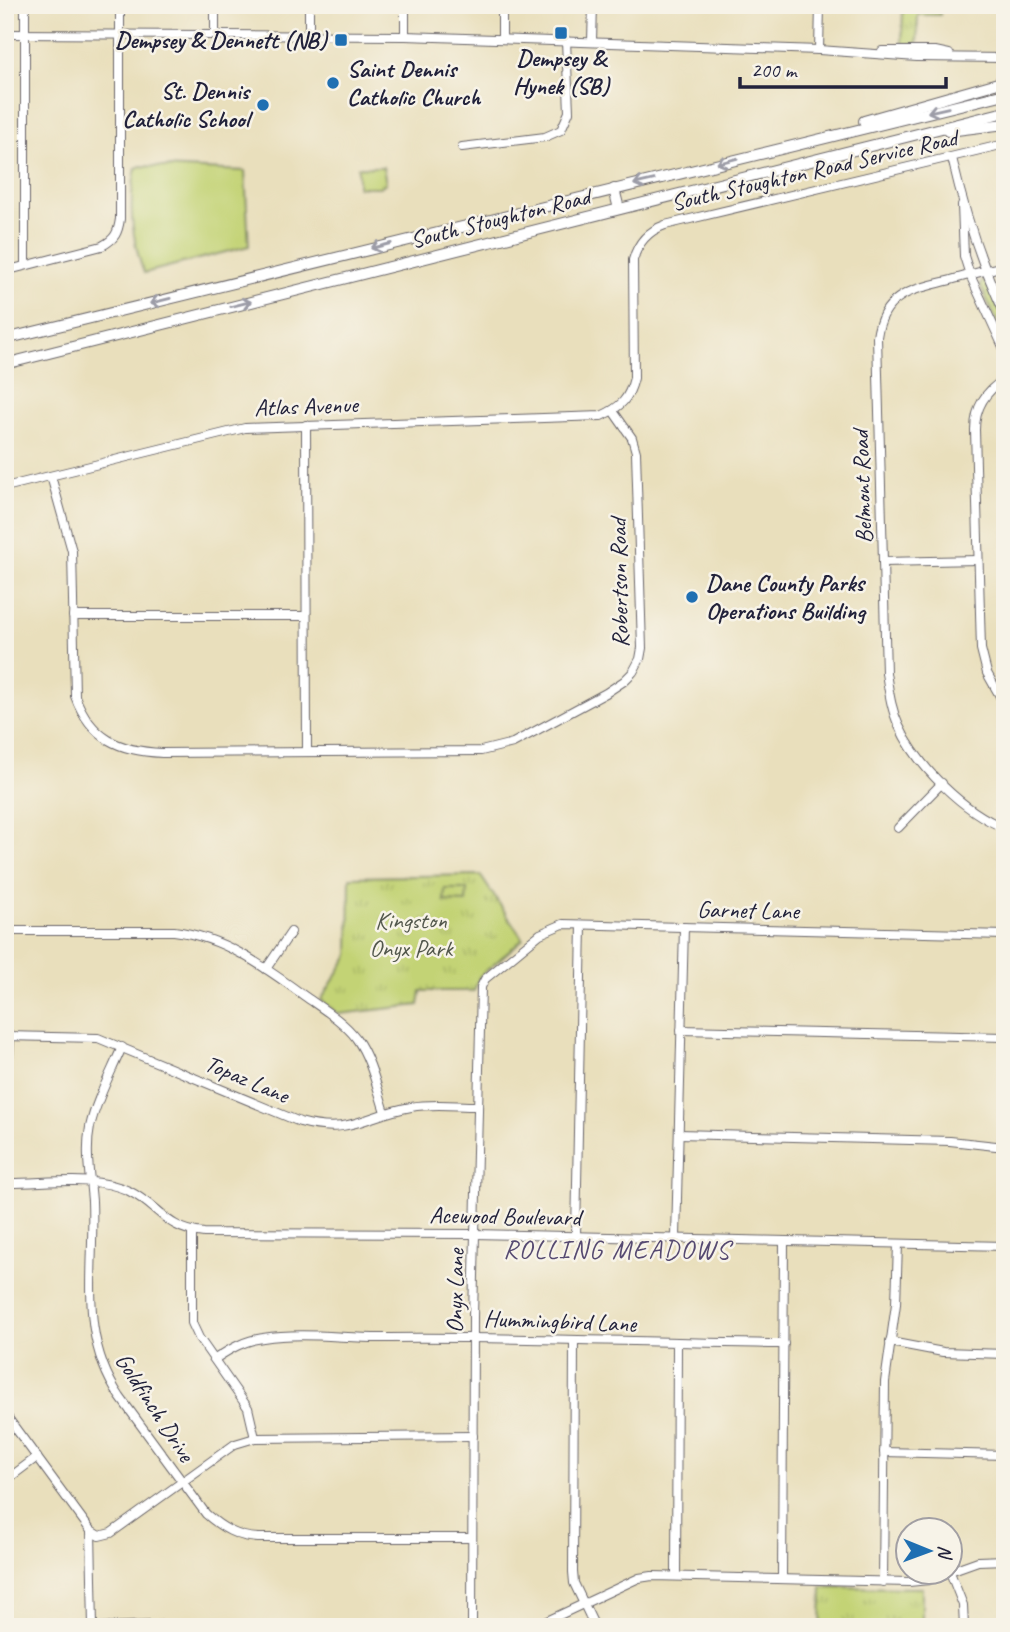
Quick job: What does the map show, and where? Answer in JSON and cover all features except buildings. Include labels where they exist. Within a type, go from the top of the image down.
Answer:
[{"type":"main road","points":[[781,147],[1005,81]]},
{"type":"main road","name":"South Stoughton Road","points":[[5,339],[1005,94]]},
{"type":"main road","name":"South Stoughton Road","points":[[5,366],[1005,112]]},
{"type":"main road","points":[[920,134],[1005,124]]},
{"type":"main road","points":[[614,189],[619,209]]},
{"type":"street","points":[[25,5],[25,265]]},
{"type":"street","points":[[5,271],[102,246],[112,241],[118,232],[120,5]]},
{"type":"street","points":[[215,5],[215,35]]},
{"type":"street","points":[[309,5],[309,35]]},
{"type":"street","points":[[405,5],[405,36]]},
{"type":"street","points":[[502,5],[502,38]]},
{"type":"street","points":[[592,41],[593,5]]},
{"type":"street","points":[[819,50],[821,5]]},
{"type":"street","points":[[5,34],[502,38],[872,53],[897,50],[935,51],[963,56],[1005,58]]},
{"type":"street","points":[[463,147],[545,137],[561,130],[569,112],[566,40]]},
{"type":"street","name":"South Stoughton Road Service Road","points":[[613,411],[631,394],[634,378],[633,260],[638,245],[648,233],[665,225],[1005,144]]},
{"type":"street","points":[[952,158],[985,271],[1005,314]]},
{"type":"street","points":[[962,198],[963,249],[970,275],[1005,351]]},
{"type":"street","name":"Belmont Road","points":[[1005,266],[906,292],[892,303],[880,322],[877,337],[886,673],[891,704],[911,748],[942,783],[962,802],[1005,828]]},
{"type":"street","points":[[1005,379],[987,392],[976,416],[981,649],[993,688],[1005,705]]},
{"type":"street","name":"Atlas Avenue","points":[[5,487],[241,428],[590,417],[613,411]]},
{"type":"street","name":"Robertson Road","points":[[51,476],[72,551],[75,696],[92,726],[116,745],[138,752],[433,752],[494,749],[513,743],[606,693],[627,679],[640,659],[642,648],[636,452],[632,438],[613,411]]},
{"type":"street","points":[[306,425],[307,752]]},
{"type":"street","points":[[883,562],[978,560]]},
{"type":"street","points":[[73,617],[306,616]]},
{"type":"street","points":[[898,828],[942,783]]},
{"type":"street","name":"Garnet Lane","points":[[502,964],[550,928],[563,924],[1005,934]]},
{"type":"street","points":[[576,1236],[582,925]]},
{"type":"street","points":[[676,1237],[684,927]]},
{"type":"street","points":[[5,931],[182,932],[230,947],[328,1013],[356,1039],[367,1058],[385,1112]]},
{"type":"street","points":[[266,969],[291,932]]},
{"type":"street","name":"Onyx Lane","points":[[472,1627],[476,1106],[481,987],[485,979],[502,964]]},
{"type":"street","points":[[681,1030],[1005,1037]]},
{"type":"street","points":[[5,1061],[9,1058],[8,1036]]},
{"type":"street","name":"Topaz Lane","points":[[8,1036],[89,1036],[315,1126],[352,1126],[385,1112],[426,1105],[476,1106]]},
{"type":"street","name":"Goldfinch Drive","points":[[122,1047],[92,1120],[88,1144],[92,1200],[92,1318],[99,1358],[120,1397],[206,1514],[222,1527],[246,1538],[472,1538]]},
{"type":"street","points":[[679,1134],[950,1141],[1005,1147]]},
{"type":"street","name":"Acewood Boulevard","points":[[5,1176],[18,1183]]},
{"type":"street","name":"Acewood Boulevard","points":[[5,1183],[110,1184],[131,1192],[174,1225],[192,1232],[676,1237],[1005,1246]]},
{"type":"street","points":[[192,1232],[192,1323],[196,1334],[248,1408],[255,1438]]},
{"type":"street","points":[[782,1578],[784,1241]]},
{"type":"street","points":[[883,1582],[885,1382],[896,1304],[898,1244]]},
{"type":"street","name":"Hummingbird Lane","points":[[215,1359],[232,1348],[265,1338],[473,1337],[677,1344],[783,1344]]},
{"type":"street","points":[[574,1341],[573,1572],[574,1583],[594,1627]]},
{"type":"street","points":[[890,1342],[943,1352],[1005,1354]]},
{"type":"street","points":[[676,1575],[677,1344]]},
{"type":"street","points":[[5,1414],[91,1531],[100,1536],[111,1533],[235,1444],[255,1438],[473,1436]]},
{"type":"street","points":[[884,1452],[1005,1455]]},
{"type":"street","points":[[5,1481],[37,1457]]},
{"type":"street","points":[[91,1531],[93,1627]]},
{"type":"street","points":[[964,1566],[978,1561],[1005,1560]]},
{"type":"street","points":[[534,1627],[639,1578],[676,1575],[894,1582]]},
{"type":"street","points":[[956,1586],[963,1605],[964,1627]]},
{"type":"street","points":[[100,1627],[186,1624],[198,1627]]},
{"type":"green space","points":[[903,5],[939,5],[940,15],[918,15],[917,44],[902,44]]},
{"type":"green space","points":[[141,166],[245,171],[249,246],[144,273],[134,235],[132,208],[136,168]]},
{"type":"green space","points":[[358,167],[383,167],[386,183],[379,187],[358,187]]},
{"type":"green space","points":[[984,279],[1005,320],[1005,339],[980,285]]},
{"type":"green space","name":"Kingston Onyx Park","points":[[480,875],[523,939],[479,977],[474,991],[421,991],[419,1005],[339,1014],[321,1000],[349,955],[350,877]]},
{"type":"green space","points":[[445,889],[467,889],[466,902],[444,901]]},
{"type":"green space","points":[[822,1587],[922,1588],[922,1627],[821,1627]]},
{"type":"place","name":"Dempsey & Hynek (SB)","points":[[561,33]]},
{"type":"place","name":"Dempsey & Dennett (NB)","points":[[341,40]]},
{"type":"place","name":"Saint Dennis Catholic Church","points":[[333,83]]},
{"type":"place","name":"St. Dennis Catholic School","points":[[263,105]]},
{"type":"place","name":"Dane County Parks Operations Building","points":[[692,597]]},
{"type":"district","name":"ROLLING MEADOWS","points":[[617,1249]]}]
